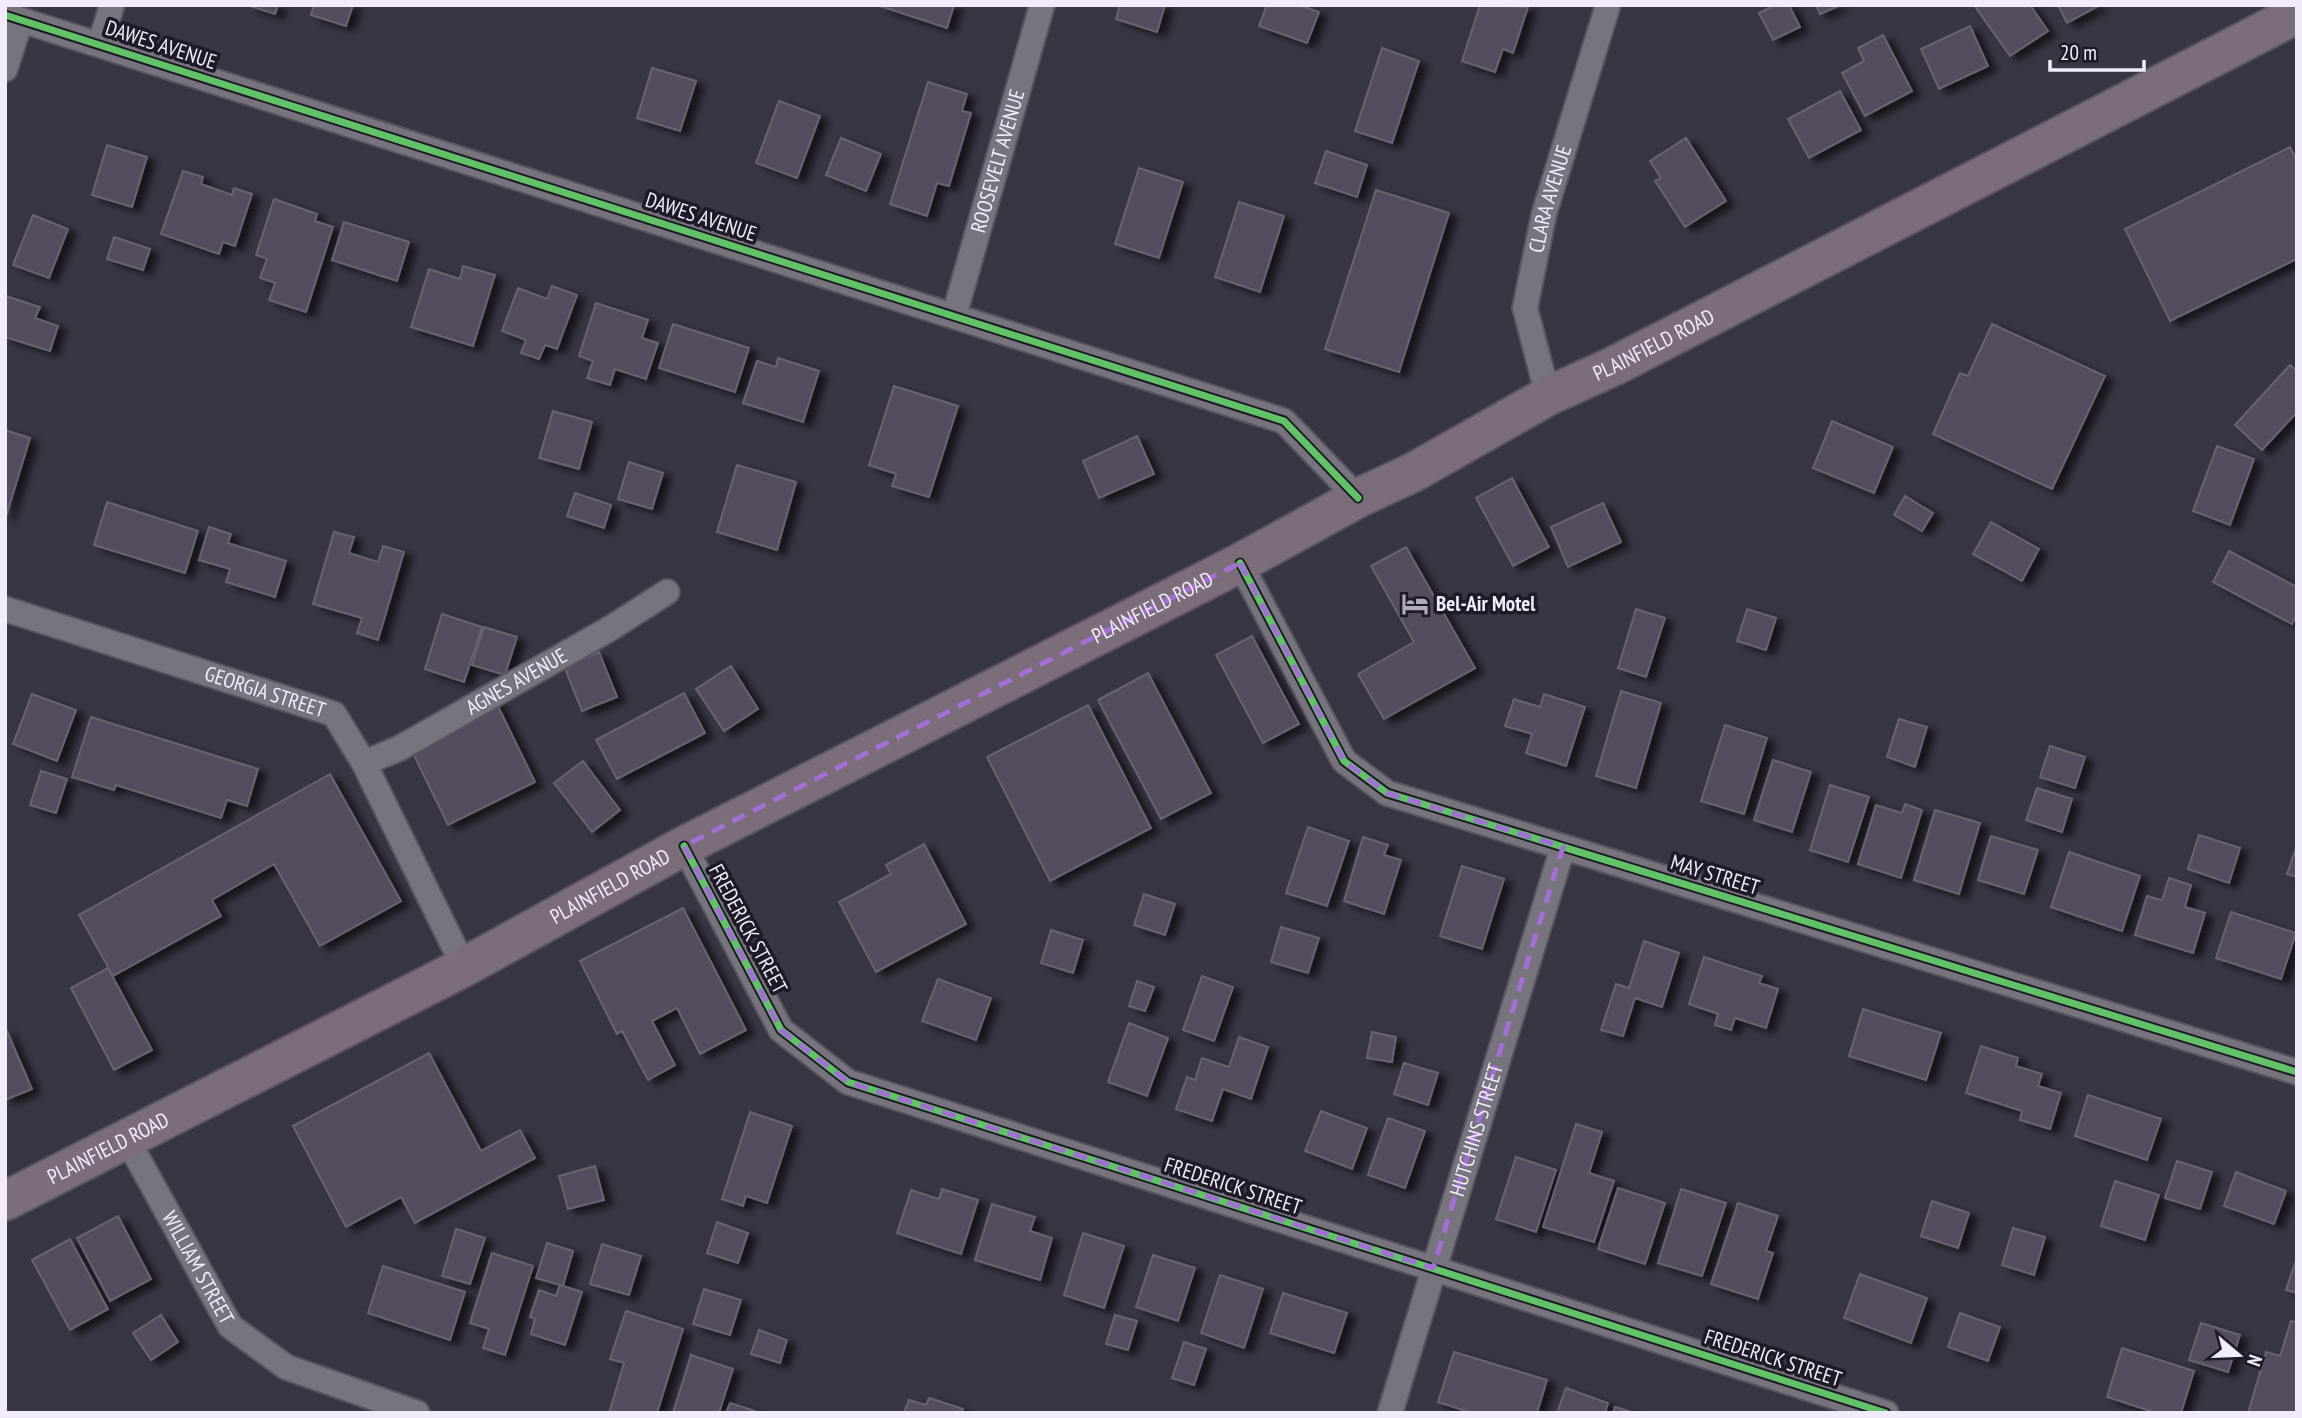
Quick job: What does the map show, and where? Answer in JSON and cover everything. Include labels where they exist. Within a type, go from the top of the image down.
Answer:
[{"type":"main road","name":"PLAINFIELD ROAD","points":[[5,1201],[464,967],[684,846],[1240,563],[1548,396],[1615,366],[2297,14]]},
{"type":"street","points":[[100,44],[112,5]]},
{"type":"street","name":"ROOSEVELT AVENUE","points":[[954,316],[1042,5]]},
{"type":"street","name":"CLARA AVENUE","points":[[1548,396],[1525,308],[1544,214],[1608,5]]},
{"type":"street","points":[[5,69],[13,17]]},
{"type":"street","name":"DAWES AVENUE","points":[[13,17],[1284,421],[1358,498]]},
{"type":"street","name":"MAY STREET","points":[[1240,563],[1345,761],[1387,793],[2297,1072]]},
{"type":"street","name":"AGNES AVENUE","points":[[364,763],[400,748],[611,628],[667,592]]},
{"type":"street","name":"GEORGIA STREET","points":[[5,609],[334,714],[364,763],[464,967]]},
{"type":"street","name":"FREDERICK STREET","points":[[684,846],[781,1031],[848,1082],[1886,1413]]},
{"type":"street","name":"HUTCHINS STREET","points":[[1390,1413],[1563,847]]},
{"type":"street","name":"WILLIAM STREET","points":[[127,1139],[230,1326],[286,1367],[405,1411]]},
{"type":"highlighted area","points":[[1240,563],[1344,761],[1387,793],[1563,847],[1433,1268],[848,1082],[781,1030],[684,846]]},
{"type":"building","points":[[247,5],[278,5],[275,14]]},
{"type":"building","points":[[314,5],[353,5],[346,26],[311,15]]},
{"type":"building","points":[[877,5],[954,5],[947,28]]},
{"type":"building","points":[[1120,5],[1165,5],[1157,32],[1116,19]]},
{"type":"building","points":[[1267,5],[1299,5],[1319,12],[1307,43],[1259,26]]},
{"type":"building","points":[[1480,5],[1528,7],[1513,53],[1503,49],[1495,72],[1462,61]]},
{"type":"building","points":[[1775,5],[1789,5],[1800,27],[1773,40],[1759,13]]},
{"type":"building","points":[[1816,5],[1841,5],[1820,14]]},
{"type":"building","points":[[1974,5],[2030,5],[2048,31],[2010,56]]},
{"type":"building","points":[[2058,5],[2100,5],[2067,23]]},
{"type":"building","points":[[1970,26],[1988,66],[1939,89],[1921,49]]},
{"type":"building","points":[[1883,35],[1912,91],[1865,116],[1842,73],[1864,61],[1858,48]]},
{"type":"building","points":[[1382,48],[1419,61],[1392,143],[1355,131]]},
{"type":"building","points":[[652,68],[696,81],[680,131],[637,118]]},
{"type":"building","points":[[928,82],[967,94],[962,111],[971,113],[949,186],[937,183],[927,216],[890,204]]},
{"type":"building","points":[[1840,91],[1861,130],[1809,158],[1788,119]]},
{"type":"building","points":[[779,101],[820,116],[797,178],[756,163]]},
{"type":"building","points":[[841,138],[881,154],[866,191],[826,175]]},
{"type":"building","points":[[1686,138],[1726,201],[1685,227],[1655,181],[1661,178],[1650,161]]},
{"type":"building","points":[[107,145],[147,157],[132,207],[92,195]]},
{"type":"building","points":[[2290,147],[2297,161],[2297,259],[2170,321],[2125,229]]},
{"type":"building","points":[[1326,151],[1367,165],[1357,197],[1315,183]]},
{"type":"building","points":[[1139,168],[1183,182],[1159,258],[1115,244]]},
{"type":"building","points":[[183,171],[203,177],[201,184],[232,195],[234,188],[252,194],[235,246],[223,242],[219,254],[161,234]]},
{"type":"building","points":[[1376,190],[1449,213],[1399,372],[1325,349]]},
{"type":"building","points":[[274,199],[317,214],[315,221],[333,227],[306,312],[269,300],[275,283],[260,278],[267,259],[256,255]]},
{"type":"building","points":[[1239,202],[1284,216],[1260,292],[1215,277]]},
{"type":"building","points":[[33,215],[68,229],[49,278],[13,265]]},
{"type":"building","points":[[344,222],[409,242],[397,281],[332,260]]},
{"type":"building","points":[[114,237],[150,249],[143,270],[107,259]]},
{"type":"building","points":[[463,266],[495,275],[473,346],[411,327],[429,269],[460,279]]},
{"type":"building","points":[[552,286],[577,295],[557,349],[545,345],[539,359],[521,353],[526,340],[502,331],[518,288],[547,299]]},
{"type":"building","points":[[6,296],[40,307],[35,318],[58,326],[50,351],[5,337]]},
{"type":"building","points":[[596,303],[648,320],[642,338],[658,343],[646,379],[615,369],[610,385],[587,378],[593,361],[579,356]]},
{"type":"building","points":[[673,324],[749,348],[735,392],[659,368]]},
{"type":"building","points":[[1992,324],[2105,376],[2052,489],[1933,434],[1960,373],[1968,376]]},
{"type":"building","points":[[778,358],[819,371],[803,422],[743,403],[757,361],[776,367]]},
{"type":"building","points":[[2290,365],[2297,371],[2297,412],[2262,450],[2235,425]]},
{"type":"building","points":[[894,386],[958,406],[929,497],[892,486],[896,474],[869,465]]},
{"type":"building","points":[[553,411],[592,422],[579,469],[539,458]]},
{"type":"building","points":[[1832,421],[1893,447],[1874,493],[1813,468]]},
{"type":"building","points":[[5,430],[30,438],[5,520]]},
{"type":"building","points":[[1137,436],[1154,474],[1099,498],[1083,461]]},
{"type":"building","points":[[2217,446],[2254,459],[2230,525],[2193,511]]},
{"type":"building","points":[[629,462],[663,473],[652,509],[618,499]]},
{"type":"building","points":[[737,465],[796,482],[777,550],[717,532]]},
{"type":"building","points":[[1512,478],[1549,547],[1513,566],[1476,498]]},
{"type":"building","points":[[575,493],[611,505],[604,528],[567,516]]},
{"type":"building","points":[[1905,496],[1933,513],[1922,531],[1894,515]]},
{"type":"building","points":[[107,502],[198,531],[185,573],[94,545]]},
{"type":"building","points":[[1603,503],[1621,542],[1568,567],[1551,527]]},
{"type":"building","points":[[1991,522],[2039,549],[2022,581],[1973,554]]},
{"type":"building","points":[[209,527],[231,534],[228,543],[286,561],[275,597],[226,582],[230,569],[199,560]]},
{"type":"building","points":[[334,532],[354,537],[349,553],[378,562],[383,546],[404,552],[378,640],[357,633],[362,618],[313,604]]},
{"type":"building","name":"Bel-Air Motel","points":[[1406,547],[1475,668],[1384,719],[1358,674],[1414,642],[1371,566]]},
{"type":"building","points":[[2229,551],[2297,587],[2297,614],[2292,624],[2213,582]]},
{"type":"building","points":[[1636,609],[1665,618],[1646,677],[1618,668]]},
{"type":"building","points":[[1747,609],[1776,618],[1766,650],[1737,641]]},
{"type":"building","points":[[442,614],[482,627],[464,682],[425,669]]},
{"type":"building","points":[[484,627],[517,637],[505,675],[472,665]]},
{"type":"building","points":[[1252,636],[1299,724],[1263,743],[1216,655]]},
{"type":"building","points":[[599,652],[617,697],[582,711],[564,666]]},
{"type":"building","points":[[731,666],[758,709],[724,731],[696,689]]},
{"type":"building","points":[[1148,673],[1211,793],[1161,819],[1098,700]]},
{"type":"building","points":[[1621,691],[1661,703],[1636,788],[1596,776]]},
{"type":"building","points":[[684,693],[705,733],[617,779],[596,740]]},
{"type":"building","points":[[32,694],[76,710],[57,761],[13,744]]},
{"type":"building","points":[[1544,694],[1585,707],[1566,766],[1526,753],[1532,734],[1505,726],[1514,699],[1540,707]]},
{"type":"building","points":[[494,698],[535,782],[448,825],[407,741]]},
{"type":"building","points":[[1088,705],[1151,828],[1050,881],[987,757]]},
{"type":"building","points":[[91,717],[258,769],[247,806],[227,800],[221,818],[116,785],[114,790],[72,777]]},
{"type":"building","points":[[1899,719],[1927,727],[1915,767],[1887,757]]},
{"type":"building","points":[[1725,725],[1767,738],[1744,814],[1701,801]]},
{"type":"building","points":[[2050,746],[2085,757],[2075,788],[2040,777]]},
{"type":"building","points":[[1773,760],[1811,772],[1792,832],[1754,820]]},
{"type":"building","points":[[583,761],[620,810],[592,832],[554,783]]},
{"type":"building","points":[[41,771],[67,779],[56,813],[30,805]]},
{"type":"building","points":[[330,774],[401,901],[320,946],[274,864],[212,900],[221,916],[113,976],[79,915]]},
{"type":"building","points":[[1830,785],[1869,797],[1848,862],[1810,850]]},
{"type":"building","points":[[2037,788],[2072,799],[2062,832],[2026,820]]},
{"type":"building","points":[[1905,804],[1922,810],[1901,878],[1858,864],[1876,805],[1902,813]]},
{"type":"building","points":[[1935,810],[1980,823],[1959,894],[1914,880]]},
{"type":"building","points":[[1308,827],[1349,841],[1327,906],[1286,893]]},
{"type":"building","points":[[2199,835],[2240,848],[2229,883],[2188,869]]},
{"type":"building","points":[[1991,836],[2038,850],[2024,894],[1978,880]]},
{"type":"building","points":[[1363,837],[1388,845],[1384,855],[1401,860],[1384,914],[1344,901]]},
{"type":"building","points":[[924,844],[966,924],[876,972],[839,902],[891,874],[886,865]]},
{"type":"building","points":[[2297,845],[2297,877],[2287,874]]},
{"type":"building","points":[[2069,852],[2140,876],[2122,931],[2051,907]]},
{"type":"building","points":[[1462,866],[1504,879],[1482,949],[1440,936]]},
{"type":"building","points":[[2169,878],[2191,885],[2185,907],[2205,913],[2193,953],[2135,935],[2147,896],[2162,900]]},
{"type":"building","points":[[1144,894],[1175,904],[1165,935],[1134,925]]},
{"type":"building","points":[[683,908],[746,1030],[700,1054],[677,1008],[652,1021],[675,1065],[648,1080],[622,1031],[617,1034],[580,961]]},
{"type":"building","points":[[2231,912],[2296,933],[2281,979],[2216,958]]},
{"type":"building","points":[[1281,927],[1319,938],[1308,973],[1271,962]]},
{"type":"building","points":[[1051,930],[1083,940],[1073,973],[1041,963]]},
{"type":"building","points":[[1644,941],[1679,953],[1662,1007],[1635,998],[1623,1036],[1601,1030],[1616,984],[1629,988]]},
{"type":"building","points":[[1704,957],[1762,976],[1759,983],[1778,989],[1766,1028],[1735,1018],[1731,1030],[1715,1025],[1718,1014],[1689,1004]]},
{"type":"building","points":[[108,968],[152,1050],[114,1070],[71,988]]},
{"type":"building","points":[[1202,976],[1233,987],[1214,1041],[1183,1030]]},
{"type":"building","points":[[938,979],[991,998],[976,1040],[922,1021]]},
{"type":"building","points":[[1137,981],[1154,987],[1145,1011],[1129,1006]]},
{"type":"building","points":[[1863,1009],[1941,1033],[1926,1080],[1849,1056]]},
{"type":"building","points":[[1129,1023],[1168,1038],[1147,1096],[1108,1082]]},
{"type":"building","points":[[5,1030],[32,1089],[5,1100]]},
{"type":"building","points":[[1372,1032],[1396,1037],[1392,1062],[1367,1058]]},
{"type":"building","points":[[1239,1037],[1268,1047],[1251,1099],[1223,1089],[1212,1121],[1176,1109],[1187,1077],[1195,1080],[1202,1058],[1229,1067]]},
{"type":"building","points":[[1981,1046],[2018,1058],[2016,1066],[2042,1074],[2038,1086],[2061,1093],[2050,1129],[2020,1120],[2022,1111],[1966,1093]]},
{"type":"building","points":[[429,1053],[481,1151],[520,1130],[535,1158],[415,1223],[401,1197],[346,1227],[293,1126]]},
{"type":"building","points":[[1404,1063],[1438,1073],[1428,1105],[1394,1094]]},
{"type":"building","points":[[2088,1095],[2161,1119],[2147,1160],[2075,1136]]},
{"type":"building","points":[[1321,1111],[1367,1128],[1352,1169],[1305,1151]]},
{"type":"building","points":[[750,1112],[792,1126],[767,1203],[746,1196],[743,1206],[722,1199]]},
{"type":"building","points":[[1388,1118],[1425,1131],[1405,1188],[1368,1175]]},
{"type":"building","points":[[1576,1124],[1602,1132],[1589,1173],[1614,1181],[1594,1242],[1543,1227]]},
{"type":"building","points":[[1516,1157],[1556,1170],[1536,1232],[1496,1219]]},
{"type":"building","points":[[2177,1161],[2212,1172],[2200,1209],[2165,1198]]},
{"type":"building","points":[[595,1166],[604,1200],[568,1209],[559,1176]]},
{"type":"building","points":[[2236,1172],[2286,1191],[2274,1224],[2224,1206]]},
{"type":"building","points":[[2115,1181],[2159,1195],[2145,1240],[2101,1226]]},
{"type":"building","points":[[1618,1188],[1665,1203],[1645,1264],[1598,1249]]},
{"type":"building","points":[[942,1189],[978,1200],[961,1254],[897,1233],[911,1190],[939,1199]]},
{"type":"building","points":[[1681,1189],[1726,1203],[1702,1276],[1658,1263]]},
{"type":"building","points":[[1932,1201],[1969,1213],[1958,1248],[1921,1236]]},
{"type":"building","points":[[1738,1203],[1778,1216],[1766,1251],[1773,1253],[1758,1299],[1711,1284]]},
{"type":"building","points":[[992,1204],[1035,1217],[1030,1231],[1052,1238],[1040,1280],[975,1260]]},
{"type":"building","points":[[118,1216],[151,1279],[110,1301],[77,1238]]},
{"type":"building","points":[[717,1222],[748,1233],[738,1263],[707,1253]]},
{"type":"building","points":[[2013,1228],[2045,1237],[2034,1275],[2002,1265]]},
{"type":"building","points":[[456,1229],[485,1238],[470,1284],[442,1276]]},
{"type":"building","points":[[1083,1233],[1124,1246],[1104,1308],[1064,1295]]},
{"type":"building","points":[[70,1239],[108,1309],[70,1330],[32,1260]]},
{"type":"building","points":[[547,1243],[573,1251],[563,1286],[536,1278]]},
{"type":"building","points":[[602,1244],[641,1256],[629,1295],[590,1284]]},
{"type":"building","points":[[492,1253],[533,1266],[505,1355],[483,1348],[489,1329],[470,1323]]},
{"type":"building","points":[[1153,1255],[1195,1268],[1178,1321],[1136,1307]]},
{"type":"building","points":[[2297,1257],[2297,1293],[2286,1290]]},
{"type":"building","points":[[383,1266],[465,1292],[450,1340],[368,1313]]},
{"type":"building","points":[[1860,1274],[1927,1298],[1911,1343],[1844,1318]]},
{"type":"building","points":[[1220,1275],[1263,1289],[1244,1348],[1201,1333]]},
{"type":"building","points":[[560,1285],[582,1292],[565,1345],[531,1334],[535,1319],[530,1317],[539,1290],[556,1296]]},
{"type":"building","points":[[704,1289],[741,1300],[730,1335],[693,1324]]},
{"type":"building","points":[[1283,1293],[1347,1313],[1334,1353],[1270,1333]]},
{"type":"building","points":[[626,1311],[683,1329],[657,1413],[609,1413],[624,1363],[610,1359]]},
{"type":"building","points":[[1960,1313],[2000,1327],[1988,1361],[1948,1347]]},
{"type":"building","points":[[161,1315],[178,1342],[151,1360],[133,1333]]},
{"type":"building","points":[[1115,1315],[1137,1321],[1128,1350],[1106,1344]]},
{"type":"building","points":[[2291,1321],[2297,1322],[2297,1413],[2248,1413],[2266,1352],[2280,1356]]},
{"type":"building","points":[[2201,1323],[2240,1335],[2228,1372],[2189,1360]]},
{"type":"building","points":[[759,1330],[787,1340],[780,1363],[751,1354]]},
{"type":"building","points":[[1184,1342],[1206,1349],[1194,1385],[1172,1378]]},
{"type":"building","points":[[2122,1348],[2194,1371],[2181,1413],[2157,1413],[2107,1397]]},
{"type":"building","points":[[1454,1352],[1547,1380],[1537,1413],[1472,1413],[1438,1402]]},
{"type":"building","points":[[691,1355],[733,1369],[719,1413],[673,1413]]},
{"type":"building","points":[[1566,1388],[1608,1403],[1605,1413],[1557,1413]]},
{"type":"building","points":[[929,1398],[963,1409],[962,1413],[904,1413],[909,1400],[926,1405]]},
{"type":"building","points":[[730,1403],[761,1413],[726,1413]]},
{"type":"building","points":[[1615,1407],[1635,1413],[1613,1413]]},
{"type":"cycle path","points":[[5,15],[1284,421],[1358,498]]},
{"type":"cycle path","points":[[1240,563],[1344,761],[1387,793],[2297,1072]]},
{"type":"cycle path","points":[[684,846],[781,1030],[848,1082],[1886,1413]]},
{"type":"place","name":"Bel-Air Motel","points":[[1415,604]]}]
